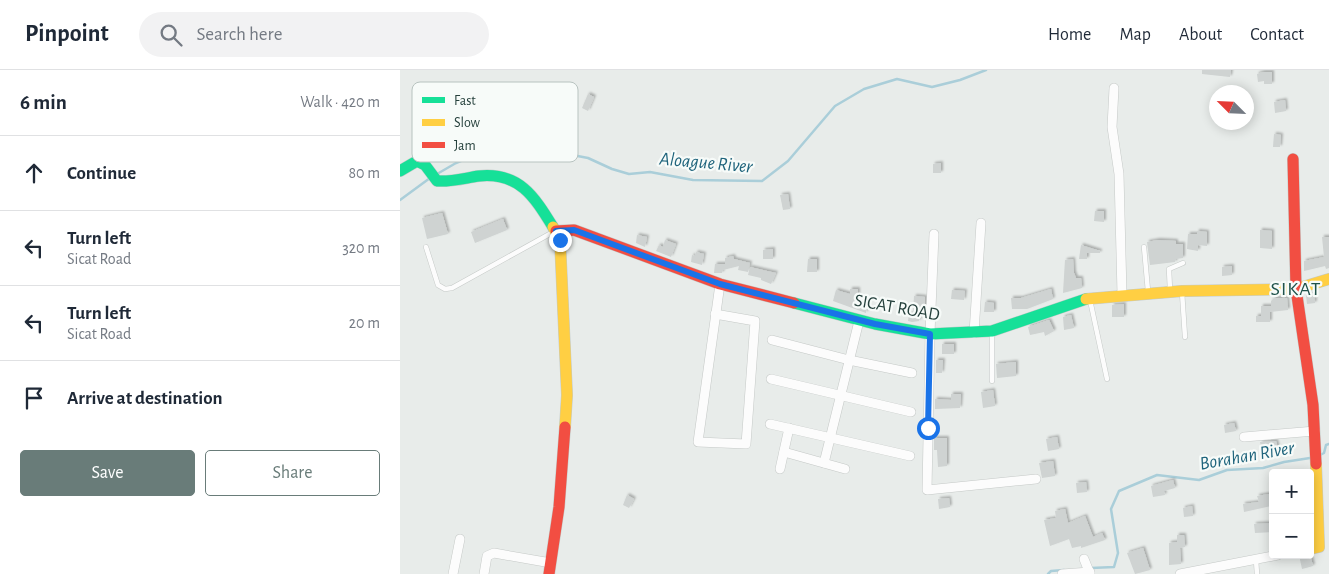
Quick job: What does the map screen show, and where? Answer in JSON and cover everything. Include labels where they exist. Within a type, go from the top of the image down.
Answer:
[{"type":"street","points":[[1114,88],[1112,127],[1119,174],[1122,294]]},
{"type":"street","points":[[1293,159],[1296,289],[1315,430],[1319,547],[1314,548]]},
{"type":"street","points":[[400,171],[411,162],[423,162],[437,181],[453,182],[478,176],[509,177],[529,190],[560,240],[567,395],[559,508],[550,568],[494,553],[487,556],[484,574]]},
{"type":"street","points":[[974,333],[980,223]]},
{"type":"street","name":"SICAT ROAD","points":[[556,231],[574,230],[720,284],[859,321],[930,334],[992,331],[1072,302],[1089,298],[1148,292],[1296,289],[1329,279]]},
{"type":"street","points":[[934,234],[927,490],[1036,480]]},
{"type":"street","points":[[716,314],[755,321],[746,444],[698,442],[720,284]]},
{"type":"street","points":[[824,464],[859,321]]},
{"type":"street","points":[[772,340],[849,360],[912,373]]},
{"type":"street","points":[[771,379],[911,412]]},
{"type":"street","points":[[770,424],[910,456]]},
{"type":"street","points":[[780,469],[789,428]]},
{"type":"street","points":[[1244,438],[1315,430]]},
{"type":"street","points":[[784,452],[845,469]]},
{"type":"street","points":[[453,574],[460,539]]},
{"type":"street","points":[[1180,574],[1269,557]]},
{"type":"street","points":[[1062,574],[1090,573],[1084,559]]},
{"type":"lane","points":[[426,246],[438,285],[445,289],[452,288],[556,231]]},
{"type":"lane","points":[[1144,247],[1148,292]]},
{"type":"lane","points":[[1182,263],[1169,269],[1186,337]]},
{"type":"lane","points":[[1089,298],[1107,379]]},
{"type":"lane","points":[[992,331],[992,381]]},
{"type":"lane","points":[[1256,560],[1258,574]]},
{"type":"building","points":[[1202,70],[1231,70],[1230,77],[1202,74]]},
{"type":"building","points":[[1272,72],[1272,84],[1264,84],[1264,81],[1258,82],[1257,74]]},
{"type":"building","points":[[588,94],[594,97],[588,111],[582,108]]},
{"type":"building","points":[[1285,100],[1286,111],[1275,113],[1274,102]]},
{"type":"building","points":[[1274,134],[1281,135],[1280,147],[1273,147]]},
{"type":"building","points":[[941,163],[941,173],[933,173],[933,164]]},
{"type":"building","points":[[788,194],[790,209],[783,210],[780,195]]},
{"type":"building","points":[[1095,211],[1104,211],[1104,222],[1094,221]]},
{"type":"building","points":[[442,213],[448,234],[427,239],[422,218]]},
{"type":"building","points":[[503,219],[507,230],[475,243],[471,232]]},
{"type":"building","points":[[1260,230],[1272,231],[1272,249],[1260,248]]},
{"type":"building","points":[[1197,231],[1207,232],[1207,246],[1198,245],[1198,251],[1187,249],[1188,234],[1197,234]]},
{"type":"building","points":[[637,235],[647,237],[645,247],[636,243]]},
{"type":"building","points":[[1322,237],[1329,237],[1329,268],[1326,269],[1325,266],[1304,271],[1304,261],[1324,257]]},
{"type":"building","points":[[665,240],[676,244],[671,257],[656,251],[659,245],[663,247]]},
{"type":"building","points":[[1158,240],[1176,241],[1176,244],[1183,244],[1183,258],[1176,259],[1175,262],[1150,265],[1147,242]]},
{"type":"building","points":[[1081,245],[1100,251],[1100,253],[1087,253],[1087,259],[1079,259]]},
{"type":"building","points":[[773,249],[773,259],[763,259],[763,250]]},
{"type":"building","points":[[696,252],[704,254],[702,265],[691,262],[692,255],[695,256]]},
{"type":"building","points":[[733,256],[734,259],[750,263],[748,272],[738,270],[739,266],[723,270],[722,273],[714,273],[715,264],[725,264],[725,258]]},
{"type":"building","points":[[808,259],[817,259],[817,272],[807,272]]},
{"type":"building","points":[[1073,259],[1074,273],[1076,278],[1081,278],[1082,288],[1063,293],[1065,260]]},
{"type":"building","points":[[1232,266],[1232,275],[1222,276],[1222,267]]},
{"type":"building","points":[[750,267],[776,273],[771,284],[761,280],[761,278],[748,275]]},
{"type":"building","points":[[850,289],[858,289],[858,302],[867,302],[866,313],[833,301],[836,290],[850,294]]},
{"type":"building","points":[[1051,289],[1053,299],[1027,309],[1012,309],[1011,298],[1021,298]]},
{"type":"building","points":[[952,290],[965,291],[964,300],[951,299]]},
{"type":"building","points":[[1314,293],[1315,303],[1307,304],[1306,295]]},
{"type":"building","points":[[914,296],[925,297],[925,309],[921,308],[919,321],[912,322],[908,321],[909,314],[913,314]]},
{"type":"building","points":[[1274,298],[1287,298],[1288,310],[1270,312],[1270,322],[1256,322],[1256,316],[1261,316],[1261,306],[1271,306],[1271,301]]},
{"type":"building","points":[[985,302],[994,303],[994,312],[984,312]]},
{"type":"building","points":[[1124,304],[1124,317],[1112,317],[1112,305]]},
{"type":"building","points":[[1071,315],[1074,328],[1064,330],[1063,317]]},
{"type":"building","points":[[1049,320],[1054,331],[1045,336],[1044,332],[1030,335],[1028,327]]},
{"type":"building","points":[[942,344],[954,344],[954,354],[942,354]]},
{"type":"building","points":[[936,360],[943,360],[942,373],[936,373]]},
{"type":"building","points":[[1016,362],[1016,376],[997,378],[996,364]]},
{"type":"building","points":[[993,390],[995,406],[983,408],[981,392]]},
{"type":"building","points":[[951,394],[961,394],[960,408],[935,409],[935,399],[951,400]]},
{"type":"building","points":[[1234,423],[1236,431],[1225,433],[1224,425]]},
{"type":"building","points":[[1057,437],[1059,449],[1048,451],[1046,439]]},
{"type":"building","points":[[934,438],[947,438],[947,466],[938,467],[937,450],[934,450]]},
{"type":"building","points":[[1276,441],[1279,452],[1263,456],[1260,442]]},
{"type":"building","points":[[1053,461],[1055,476],[1042,478],[1039,463]]},
{"type":"building","points":[[1173,480],[1175,488],[1164,491],[1165,495],[1153,497],[1151,486]]},
{"type":"building","points":[[1086,482],[1087,492],[1077,493],[1076,483]]},
{"type":"building","points":[[1269,494],[1269,506],[1244,512],[1243,504],[1259,502],[1257,496]]},
{"type":"building","points":[[627,495],[634,499],[629,508],[623,505]]},
{"type":"building","points":[[949,498],[950,507],[939,509],[938,499]]},
{"type":"building","points":[[1192,506],[1193,516],[1184,517],[1183,508]]},
{"type":"building","points":[[1065,509],[1068,523],[1085,516],[1093,537],[1102,533],[1105,540],[1081,548],[1081,546],[1072,548],[1069,539],[1050,546],[1044,520],[1056,518],[1055,511]]},
{"type":"building","points":[[1269,523],[1269,532],[1255,533],[1254,524]]},
{"type":"building","points":[[1177,535],[1184,535],[1185,547],[1180,548],[1181,564],[1169,565],[1169,543],[1177,542]]},
{"type":"building","points":[[1143,548],[1150,570],[1135,574],[1127,553]]},
{"type":"building","points":[[1300,559],[1311,559],[1313,566],[1302,569]]},
{"type":"waterway","name":"Aloague River","points":[[578,156],[588,158],[612,169],[629,174],[650,172],[693,180],[762,181],[788,161],[835,106],[864,89],[897,79],[932,87],[960,80],[986,70]]},
{"type":"waterway","name":"Aloague River","points":[[437,174],[458,162]]},
{"type":"waterway","name":"Aloague River","points":[[400,200],[430,178]]},
{"type":"waterway","name":"Borahan River","points":[[1320,455],[1324,453],[1326,445],[1329,444]]},
{"type":"waterway","name":"Borahan River","points":[[1091,568],[1114,567],[1118,553],[1111,509],[1119,491],[1157,475],[1199,480],[1227,470],[1263,468],[1310,458]]},
{"type":"waterway","name":"Borahan River","points":[[1048,574],[1051,571],[1064,570]]},
{"type":"traffic: fast","points":[[400,171],[415,162]]},
{"type":"traffic: fast","points":[[419,162],[425,165],[437,181],[493,176],[515,182],[532,196],[553,227]]},
{"type":"traffic: fast","points":[[794,303],[875,324],[930,334],[992,331],[1086,299]]},
{"type":"traffic: slow","points":[[553,227],[560,240],[567,395],[565,427]]},
{"type":"traffic: slow","points":[[1086,299],[1182,291],[1296,289],[1329,279]]},
{"type":"traffic: slow","points":[[1314,548],[1319,547],[1316,464]]},
{"type":"traffic: jam","points":[[1293,159],[1296,289],[1313,405],[1316,464]]},
{"type":"traffic: jam","points":[[556,231],[574,230],[720,284],[794,303]]},
{"type":"traffic: jam","points":[[549,574],[559,507],[565,427]]},
{"type":"district","name":"SIKAT","points":[[1296,289]]},
{"type":"route","points":[[560,240],[556,231],[574,230],[681,272],[720,284],[894,329],[930,334],[928,428]]}]
